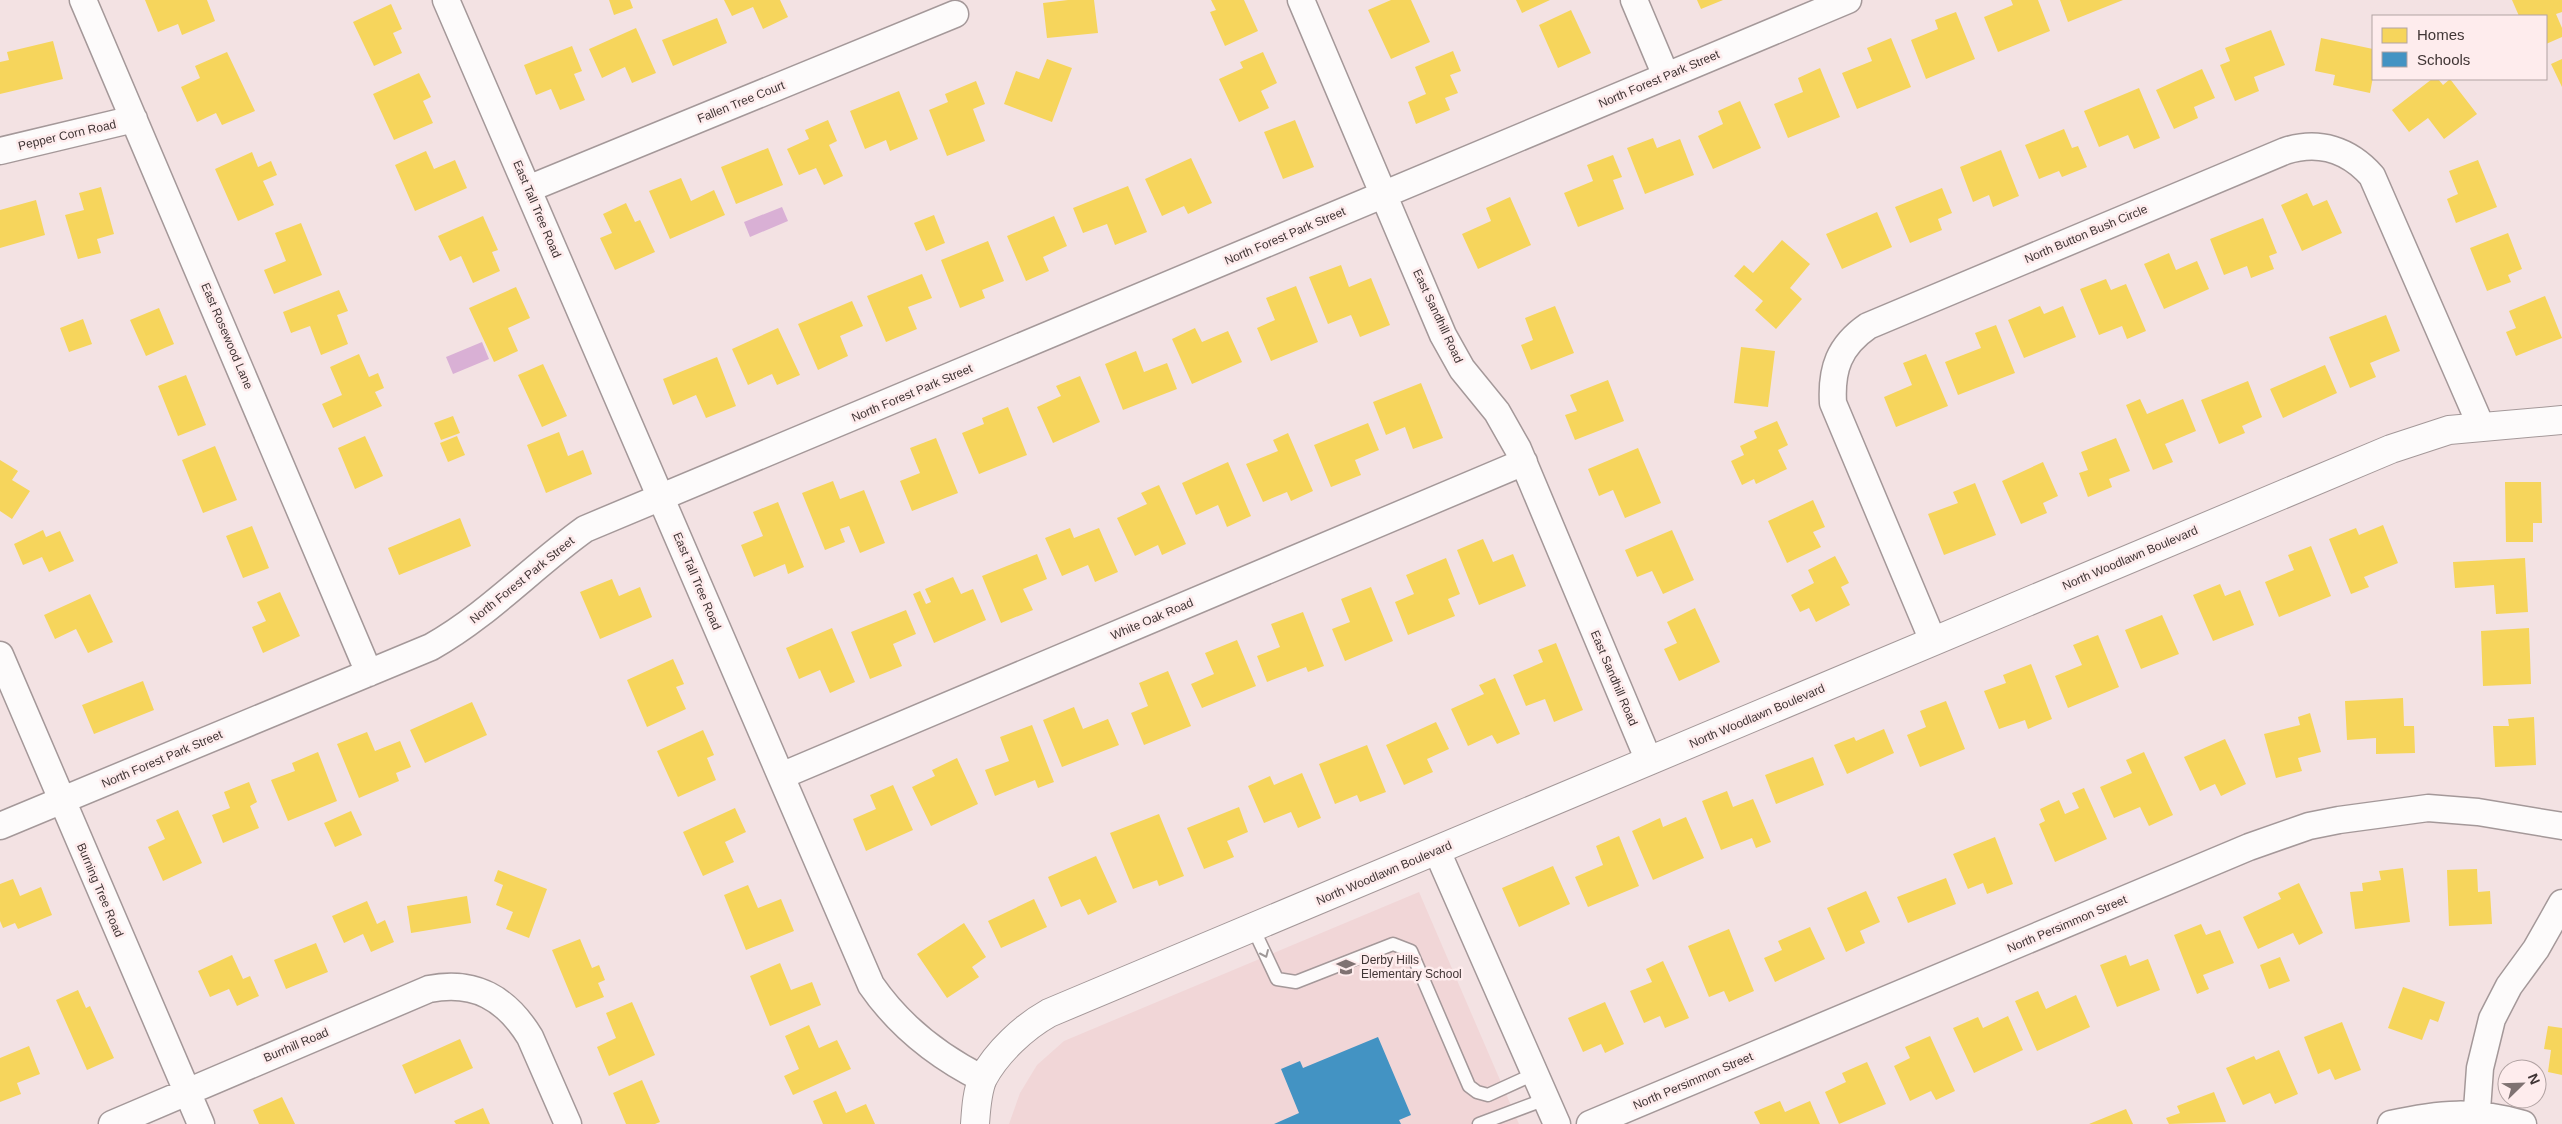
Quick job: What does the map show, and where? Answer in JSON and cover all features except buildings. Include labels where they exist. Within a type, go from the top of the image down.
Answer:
[{"type":"street","name":"East Rosewood Lane","points":[[82,0],[369,673]]},
{"type":"street","name":"East Tall Tree Road","points":[[446,0],[871,985],[887,1008],[908,1030],[936,1053],[983,1079]]},
{"type":"street","name":"East Sandhill Road","points":[[1300,0],[1448,343],[1467,377],[1497,412],[1510,432],[1524,462],[1649,761]]},
{"type":"street","points":[[1634,0],[1666,76]]},
{"type":"street","name":"North Forest Park Street","points":[[0,826],[431,647],[459,631],[529,575],[555,551],[585,529],[1848,0]]},
{"type":"street","name":"Fallen Tree Court","points":[[528,189],[955,14]]},
{"type":"street","name":"Pepper Corn Road","points":[[0,151],[134,119]]},
{"type":"street","name":"North Button Bush Circle","points":[[1933,641],[1833,403],[1832,379],[1835,367],[1844,348],[1868,326],[2285,151],[2308,146],[2331,148],[2355,159],[2372,176],[2481,426]]},
{"type":"street","name":"North Woodlawn Boulevard","points":[[983,1079],[1007,1046],[1037,1020],[1049,1013],[2391,448],[2449,430],[2562,420]]},
{"type":"street","name":"White Oak Road","points":[[781,776],[1524,462]]},
{"type":"street","name":"Burning Tree Road","points":[[0,655],[201,1124]]},
{"type":"street","name":"North Persimmon Street","points":[[1590,1124],[2249,847],[2309,826],[2384,812],[2428,808],[2478,812],[2562,826]]},
{"type":"street","points":[[1437,850],[1557,1124]]},
{"type":"street","points":[[2476,1120],[2480,1068],[2492,1019],[2509,986],[2536,949],[2562,902]]},
{"type":"street","name":"Burrhill Road","points":[[112,1124],[429,989],[454,986],[485,992],[505,1005],[526,1030],[568,1124]]},
{"type":"street","points":[[975,1124],[983,1079]]},
{"type":"street","points":[[2391,1124],[2423,1116],[2457,1113],[2476,1120],[2523,1124]]},
{"type":"lane","points":[[1254,928],[1277,980],[1296,982],[1393,944],[1411,951],[1469,1086],[1477,1092],[1488,1094],[1534,1074]]},
{"type":"lane","points":[[1479,1124],[1546,1098]]},
{"type":"shaded area","points":[[782,207],[788,221],[750,237],[744,222]]},
{"type":"shaded area","points":[[482,342],[489,359],[453,374],[446,357]]},
{"type":"shaded area","name":"Derby Hills Elementary School","points":[[1419,892],[1519,1124],[1009,1124],[1020,1093],[1037,1065],[1064,1041]]},
{"type":"place","name":"Derby Hills Elementary School","points":[[1346,967]]}]
